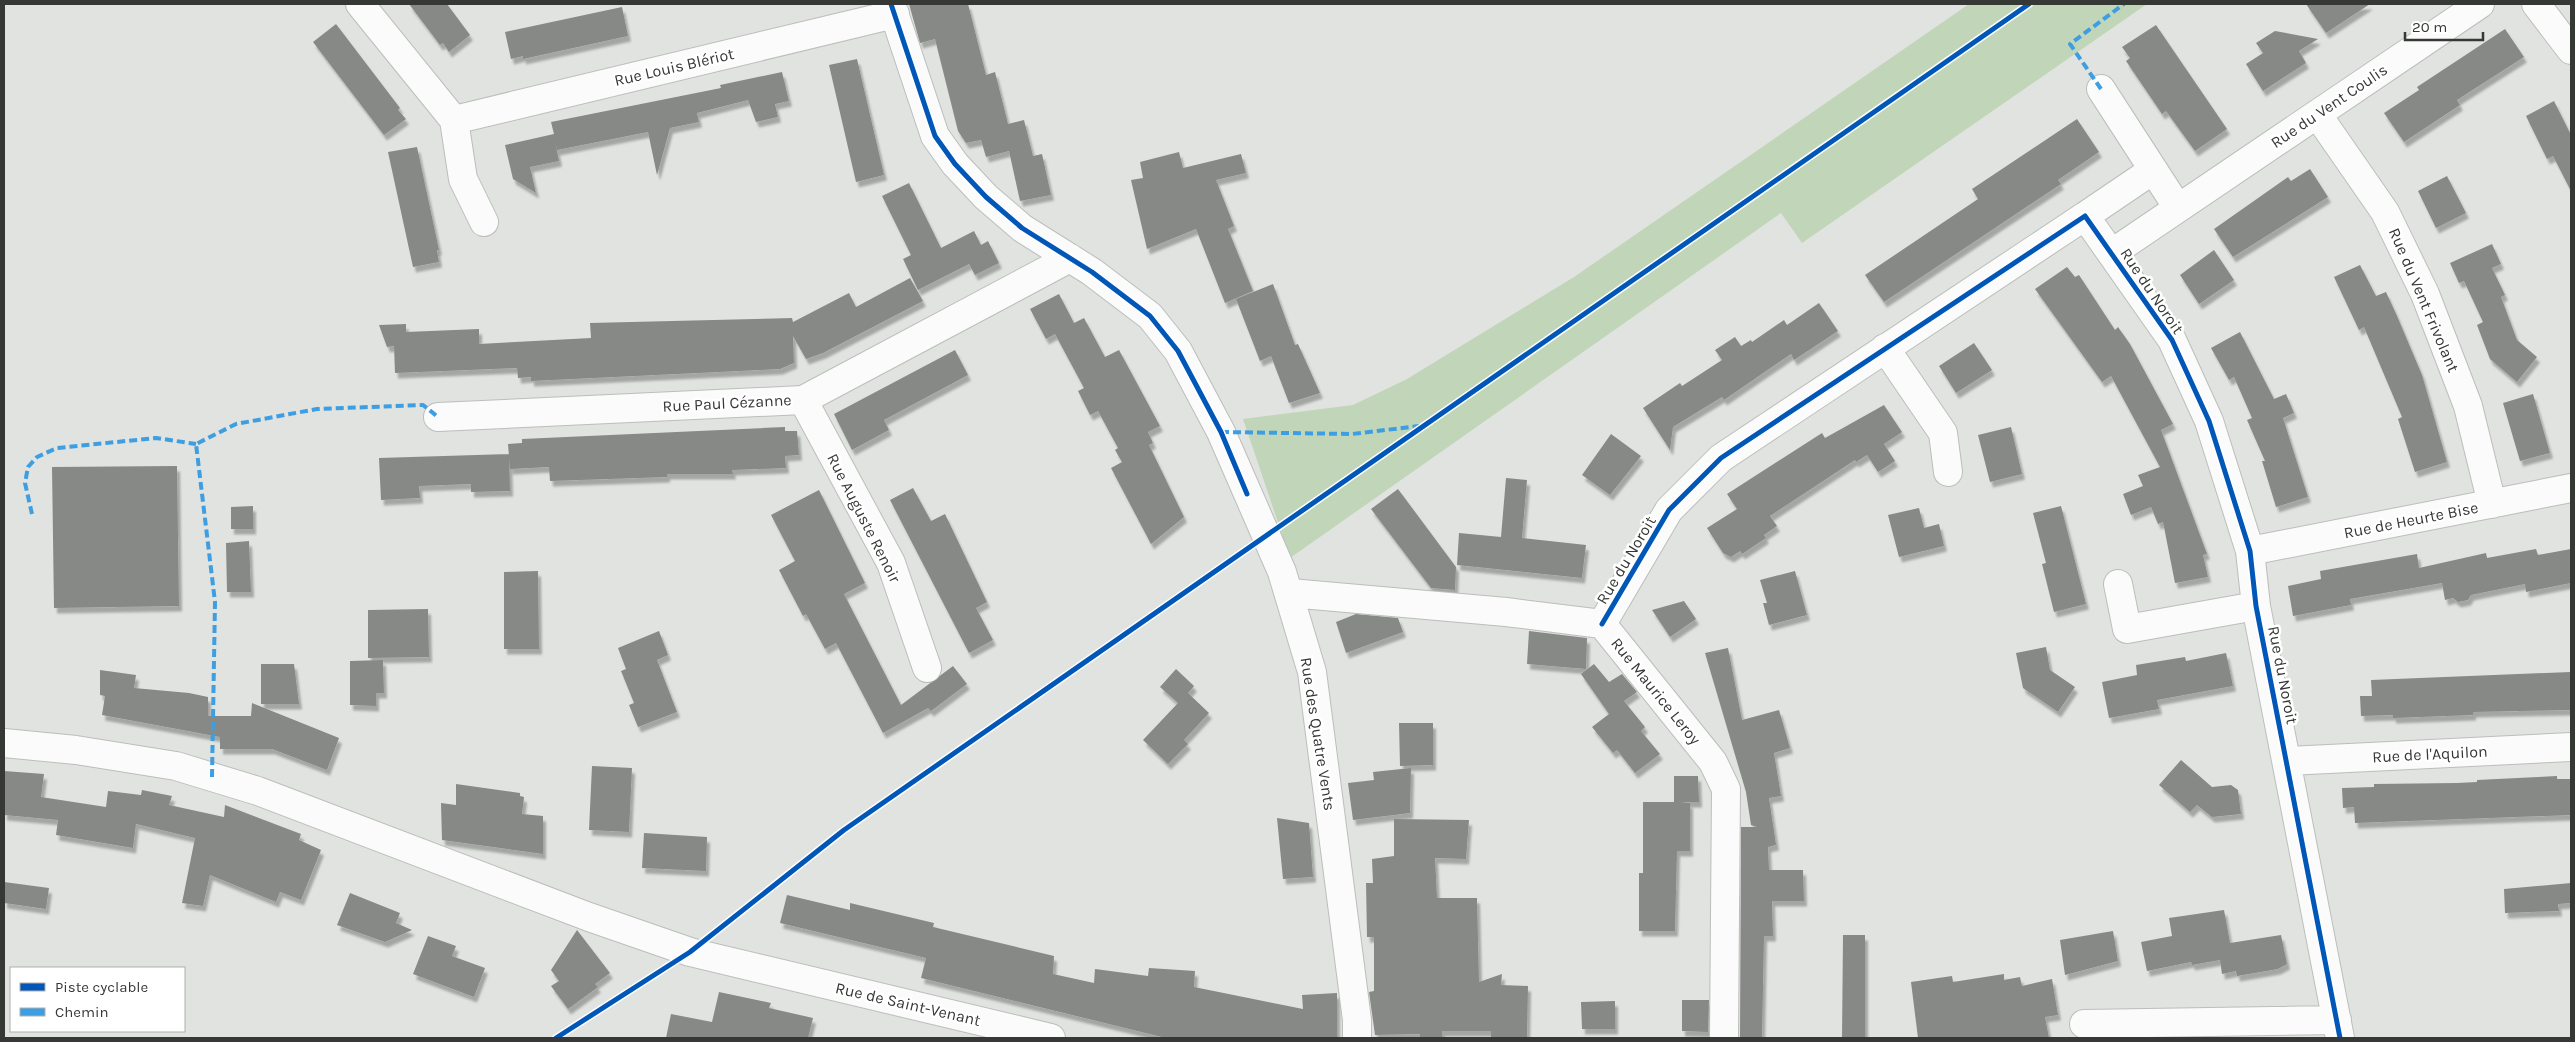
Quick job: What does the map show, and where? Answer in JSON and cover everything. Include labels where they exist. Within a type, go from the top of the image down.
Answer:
[{"type":"street","points":[[360,4],[454,120],[463,179],[484,222]]},
{"type":"street","name":"Rue du Vent Coulis","points":[[2112,253],[2480,4]]},
{"type":"street","points":[[2536,4],[2571,50]]},
{"type":"street","name":"Rue Louis Blériot","points":[[454,120],[893,9]]},
{"type":"street","name":"Rue des Quatre Vents","points":[[893,9],[934,136],[955,164],[986,197],[1022,228],[1070,258],[1150,316],[1178,351],[1221,432],[1286,582],[1312,672],[1357,1020],[1357,1038]]},
{"type":"street","points":[[2100,89],[2178,208]]},
{"type":"street","name":"Rue du Vent Frivolant","points":[[2317,114],[2385,212],[2425,294],[2468,406],[2492,504]]},
{"type":"street","points":[[2085,216],[2153,170]]},
{"type":"street","name":"Rue du Noroit","points":[[1602,624],[1669,510],[1721,458],[2085,216],[2172,340],[2209,421],[2250,551],[2256,606],[2288,761],[2338,1029]]},
{"type":"street","name":"Rue Paul Cézanne","points":[[438,417],[803,400],[1070,258]]},
{"type":"street","points":[[1885,348],[1943,433],[1948,472]]},
{"type":"street","name":"Rue Auguste Renoir","points":[[803,400],[891,563],[927,668]]},
{"type":"street","name":"Rue de Heurte Bise","points":[[2250,551],[2571,488]]},
{"type":"street","name":"Rue Maurice Leroy","points":[[1286,582],[1602,624],[1713,762],[1726,789],[1724,1038]]},
{"type":"street","points":[[2118,584],[2127,630],[2256,606]]},
{"type":"street","name":"Rue de Saint-Venant","points":[[4,743],[76,750],[176,766],[258,791],[588,917],[681,949],[795,978],[1051,1038]]},
{"type":"street","name":"Rue de l'Aquilon","points":[[2288,761],[2571,747]]},
{"type":"street","points":[[2084,1024],[2338,1029]]},
{"type":"green space","points":[[1969,4],[2147,4],[1802,243],[1781,213],[1290,558],[1243,419],[1353,405],[1407,379],[1574,277]]},
{"type":"building","points":[[409,4],[447,4],[470,35],[449,52],[443,43],[440,45]]},
{"type":"building","points":[[909,4],[968,4],[986,75],[995,72],[1008,124],[1024,120],[1033,156],[1042,154],[1051,195],[1020,201],[1009,151],[986,157],[981,140],[966,143],[958,131],[935,39],[920,43]]},
{"type":"building","points":[[2306,4],[2370,4],[2326,33]]},
{"type":"building","points":[[622,7],[628,36],[523,59],[523,56],[511,59],[505,32]]},
{"type":"building","points":[[336,24],[400,108],[398,110],[406,119],[384,135],[313,42]]},
{"type":"building","points":[[2156,25],[2227,129],[2195,151],[2166,111],[2162,114],[2126,61],[2130,58],[2122,47]]},
{"type":"building","points":[[2505,29],[2524,57],[2457,100],[2460,105],[2404,142],[2384,113],[2419,90],[2417,87]]},
{"type":"building","points":[[2275,31],[2318,39],[2299,51],[2306,63],[2263,91],[2246,64],[2263,53],[2256,43]]},
{"type":"building","points":[[857,59],[884,175],[856,182],[829,65]]},
{"type":"building","points":[[782,72],[789,101],[775,104],[778,117],[756,122],[748,100],[697,113],[699,122],[670,128],[657,175],[648,132],[557,150],[555,141],[559,161],[530,167],[536,193],[513,179],[505,145],[554,134],[551,122],[721,88],[720,85]]},
{"type":"building","points":[[2554,101],[2571,135],[2571,191],[2553,156],[2547,159],[2526,116]]},
{"type":"building","points":[[2077,119],[2099,152],[2058,180],[2061,184],[1884,302],[1865,275],[1978,199],[1972,189]]},
{"type":"building","points":[[417,147],[439,250],[437,250],[439,262],[413,267],[388,152]]},
{"type":"building","points":[[1179,152],[1183,168],[1241,154],[1246,173],[1216,180],[1234,226],[1228,229],[1253,291],[1225,303],[1196,229],[1147,249],[1131,180],[1143,178],[1140,162]]},
{"type":"building","points":[[2310,169],[2328,197],[2233,257],[2214,229],[2288,177],[2291,181]]},
{"type":"building","points":[[2447,176],[2466,213],[2436,228],[2418,191]]},
{"type":"building","points":[[909,183],[941,248],[974,231],[981,245],[988,241],[999,263],[975,275],[969,264],[918,290],[903,259],[911,255],[882,196]]},
{"type":"building","points":[[2492,244],[2501,264],[2492,268],[2505,295],[2501,297],[2517,340],[2537,357],[2517,382],[2490,359],[2477,325],[2483,322],[2464,281],[2459,283],[2450,263]]},
{"type":"building","points":[[2214,250],[2234,280],[2199,304],[2180,275]]},
{"type":"building","points":[[2360,265],[2376,296],[2386,292],[2397,316],[2422,375],[2447,462],[2415,472],[2398,419],[2402,417],[2364,327],[2359,330],[2334,277]]},
{"type":"building","points":[[2067,267],[2075,277],[2079,275],[2115,330],[2118,327],[2130,344],[2173,424],[2161,430],[2207,554],[2203,555],[2208,577],[2175,583],[2163,522],[2158,524],[2151,507],[2131,515],[2123,494],[2143,486],[2138,475],[2160,467],[2111,376],[2102,382],[2035,289]]},
{"type":"building","points":[[910,278],[923,301],[823,353],[806,359],[793,336],[794,363],[780,369],[531,381],[531,377],[518,378],[517,368],[395,373],[394,346],[387,347],[379,325],[406,324],[406,332],[479,329],[479,344],[591,338],[590,323],[792,318],[793,322],[849,293],[856,307]]},
{"type":"building","points":[[1273,284],[1295,345],[1298,344],[1320,393],[1289,403],[1271,356],[1260,361],[1236,299]]},
{"type":"building","points":[[1059,294],[1074,323],[1084,318],[1105,357],[1119,350],[1160,426],[1148,432],[1153,443],[1149,445],[1184,517],[1151,544],[1111,468],[1122,462],[1115,450],[1118,448],[1098,411],[1090,415],[1078,391],[1084,388],[1055,334],[1046,339],[1030,309]]},
{"type":"building","points":[[1819,303],[1838,331],[1794,360],[1791,354],[1724,400],[1722,397],[1673,427],[1670,450],[1643,408],[1680,383],[1682,386],[1722,360],[1715,350],[1735,337],[1741,346],[1751,340],[1752,342],[1784,320],[1787,325]]},
{"type":"building","points":[[2240,332],[2274,399],[2286,394],[2294,413],[2283,418],[2308,497],[2276,507],[2262,461],[2265,461],[2247,420],[2252,418],[2234,377],[2229,380],[2211,348]]},
{"type":"building","points":[[1974,343],[1992,370],[1956,393],[1939,366]]},
{"type":"building","points":[[955,350],[968,375],[884,420],[889,430],[852,450],[834,414]]},
{"type":"building","points":[[2533,394],[2550,453],[2520,461],[2503,403]]},
{"type":"building","points":[[1884,405],[1902,432],[1884,444],[1895,461],[1878,472],[1867,455],[1856,462],[1855,460],[1770,516],[1777,526],[1764,535],[1766,538],[1742,554],[1740,551],[1731,557],[1723,553],[1707,528],[1737,509],[1727,494],[1822,433],[1825,438]]},
{"type":"building","points":[[785,427],[785,431],[797,431],[799,455],[785,456],[786,468],[732,470],[733,474],[667,474],[667,477],[550,481],[549,467],[510,469],[508,444],[522,443],[522,439]]},
{"type":"building","points":[[2011,427],[2022,474],[1990,482],[1978,435]]},
{"type":"building","points":[[1611,434],[1641,456],[1610,495],[1582,475]]},
{"type":"building","points":[[509,454],[510,491],[471,492],[471,484],[419,486],[420,498],[381,500],[379,458]]},
{"type":"building","points":[[177,466],[179,606],[54,608],[52,467]]},
{"type":"building","points":[[1506,478],[1527,480],[1522,538],[1586,545],[1582,578],[1457,565],[1459,533],[1501,537]]},
{"type":"building","points":[[913,488],[931,521],[945,514],[987,602],[976,608],[993,640],[969,653],[890,500]]},
{"type":"building","points":[[1398,489],[1456,567],[1455,590],[1431,588],[1371,509]]},
{"type":"building","points":[[819,490],[865,583],[844,594],[901,705],[953,666],[967,684],[931,711],[928,708],[883,733],[836,643],[825,649],[806,614],[803,616],[779,570],[795,561],[771,515]]},
{"type":"building","points":[[253,506],[253,529],[231,529],[231,507]]},
{"type":"building","points":[[2061,506],[2086,604],[2054,612],[2042,564],[2046,563],[2033,513]]},
{"type":"building","points":[[1919,508],[1924,528],[1939,524],[1944,546],[1899,557],[1888,515]]},
{"type":"building","points":[[249,541],[251,592],[227,592],[226,543]]},
{"type":"building","points":[[2536,549],[2538,555],[2571,549],[2571,583],[2526,592],[2525,584],[2471,595],[2468,600],[2458,602],[2453,598],[2445,600],[2442,583],[2350,599],[2351,605],[2293,616],[2288,586],[2321,579],[2320,571],[2417,554],[2419,568],[2486,553],[2487,558]]},
{"type":"building","points":[[538,571],[539,649],[504,649],[504,572]]},
{"type":"building","points":[[1795,571],[1807,615],[1769,625],[1763,603],[1767,603],[1760,580]]},
{"type":"building","points":[[1684,601],[1696,619],[1670,637],[1652,610]]},
{"type":"building","points":[[428,609],[429,657],[368,658],[368,610]]},
{"type":"building","points":[[1356,614],[1398,618],[1403,632],[1346,653],[1336,622]]},
{"type":"building","points":[[659,631],[668,655],[657,660],[677,712],[638,727],[629,705],[634,703],[621,671],[626,669],[618,648]]},
{"type":"building","points":[[1529,631],[1587,638],[1586,669],[1527,664]]},
{"type":"building","points":[[2046,647],[2050,670],[2075,687],[2058,712],[2023,688],[2016,653]]},
{"type":"building","points":[[1728,648],[1742,720],[1779,710],[1790,748],[1774,753],[1781,796],[1769,798],[1776,845],[1768,847],[1769,870],[1803,870],[1804,901],[1772,901],[1773,936],[1764,936],[1762,1038],[1740,1038],[1741,827],[1757,827],[1751,825],[1746,792],[1705,653]]},
{"type":"building","points":[[2226,653],[2233,686],[2157,700],[2159,709],[2109,718],[2102,682],[2137,675],[2136,665],[2185,657],[2186,661]]},
{"type":"building","points":[[383,660],[384,693],[376,693],[376,706],[350,705],[350,661]]},
{"type":"building","points":[[261,664],[294,664],[299,704],[261,704]]},
{"type":"building","points":[[1594,664],[1609,682],[1622,674],[1637,692],[1624,701],[1645,727],[1641,731],[1660,754],[1635,773],[1617,750],[1613,753],[1592,727],[1609,714],[1581,674]]},
{"type":"building","points":[[1176,669],[1194,686],[1188,693],[1209,713],[1184,740],[1188,744],[1168,764],[1143,740],[1178,703],[1160,687]]},
{"type":"building","points":[[100,670],[136,675],[134,688],[189,693],[208,697],[208,716],[251,716],[252,703],[339,738],[327,770],[272,749],[220,749],[220,737],[102,715],[105,696],[100,695]]},
{"type":"building","points":[[2571,672],[2571,710],[2473,712],[2473,715],[2393,718],[2393,715],[2361,716],[2360,696],[2372,696],[2371,680]]},
{"type":"building","points":[[1399,723],[1433,723],[1433,765],[1400,766]]},
{"type":"building","points":[[2181,760],[2212,787],[2231,785],[2238,790],[2241,814],[2212,817],[2197,805],[2190,812],[2159,785]]},
{"type":"building","points":[[592,766],[632,768],[629,832],[589,830]]},
{"type":"building","points":[[1411,768],[1410,813],[1353,820],[1348,783],[1374,780],[1373,772]]},
{"type":"building","points":[[4,771],[44,774],[41,797],[106,807],[108,791],[141,795],[142,790],[172,796],[169,805],[224,817],[225,805],[301,834],[299,840],[321,850],[301,900],[280,892],[276,902],[210,875],[203,906],[182,903],[195,838],[136,824],[133,848],[56,835],[58,820],[4,815]]},
{"type":"building","points":[[1674,776],[1698,776],[1699,802],[1680,802],[1690,803],[1690,851],[1677,851],[1675,931],[1639,931],[1639,873],[1643,873],[1643,802],[1674,802]]},
{"type":"building","points":[[2557,776],[2557,779],[2571,779],[2571,815],[2355,823],[2354,807],[2343,808],[2342,788],[2374,787],[2374,784],[2457,783],[2477,782],[2477,780]]},
{"type":"building","points":[[456,784],[520,793],[520,796],[524,797],[522,814],[543,816],[543,854],[442,840],[441,803],[456,805]]},
{"type":"building","points":[[1277,818],[1309,823],[1313,877],[1283,879]]},
{"type":"building","points":[[1394,819],[1469,820],[1466,859],[1435,858],[1437,898],[1477,898],[1479,982],[1502,974],[1501,985],[1528,986],[1527,1038],[1491,1038],[1491,1031],[1442,1031],[1442,1038],[1420,1038],[1420,1034],[1375,1035],[1369,992],[1374,991],[1374,937],[1367,937],[1366,883],[1373,883],[1372,859],[1394,856]]},
{"type":"building","points":[[644,833],[707,837],[706,871],[642,868]]},
{"type":"building","points":[[4,882],[49,888],[46,909],[4,903]]},
{"type":"building","points":[[2571,883],[2571,903],[2558,904],[2559,911],[2505,913],[2504,889]]},
{"type":"building","points":[[350,893],[400,913],[396,923],[412,930],[385,942],[337,925]]},
{"type":"building","points":[[787,895],[850,910],[850,903],[934,923],[933,927],[1054,956],[1053,974],[1094,983],[1095,969],[1148,976],[1149,968],[1195,971],[1194,987],[1303,1009],[1302,995],[1337,993],[1337,1038],[1166,1038],[921,978],[926,958],[780,923]]},
{"type":"building","points":[[2224,910],[2230,943],[2281,935],[2287,964],[2278,969],[2237,976],[2236,971],[2222,974],[2220,960],[2192,965],[2191,962],[2147,971],[2141,942],[2172,936],[2169,918]]},
{"type":"building","points":[[577,930],[610,973],[595,984],[598,987],[568,1009],[551,986],[559,981],[551,970]]},
{"type":"building","points":[[2113,931],[2118,961],[2065,975],[2060,940]]},
{"type":"building","points":[[1843,935],[1865,935],[1865,1038],[1842,1038]]},
{"type":"building","points":[[428,936],[456,946],[452,956],[485,968],[474,997],[413,974]]},
{"type":"building","points":[[2004,974],[2004,980],[2020,977],[2022,986],[2052,979],[2058,1015],[2045,1017],[2049,1038],[1918,1038],[1911,982],[1952,976],[1953,982]]},
{"type":"building","points":[[719,992],[771,1003],[769,1008],[813,1018],[808,1038],[666,1038],[671,1014],[712,1022]]},
{"type":"building","points":[[1682,1000],[1709,1000],[1708,1032],[1682,1031]]},
{"type":"building","points":[[1615,1001],[1615,1029],[1582,1029],[1581,1002]]},
{"type":"marked path","points":[[2101,89],[2070,44],[2124,4]]},
{"type":"marked path","points":[[212,777],[215,602],[196,444],[236,424],[317,409],[423,405],[438,417]]},
{"type":"marked path","points":[[1221,432],[1352,434],[1419,426]]},
{"type":"marked path","points":[[32,514],[25,483],[28,467],[37,457],[57,448],[156,438],[196,444]]},
{"type":"cycle path","points":[[891,4],[935,136],[955,164],[986,197],[1022,228],[1092,272],[1150,316],[1178,351],[1221,432],[1247,494]]},
{"type":"cycle path","points":[[556,1038],[690,952],[844,830],[2029,4]]},
{"type":"cycle path","points":[[1602,624],[1669,510],[1721,458],[2085,216],[2172,340],[2209,421],[2250,551],[2256,606],[2340,1038]]}]
